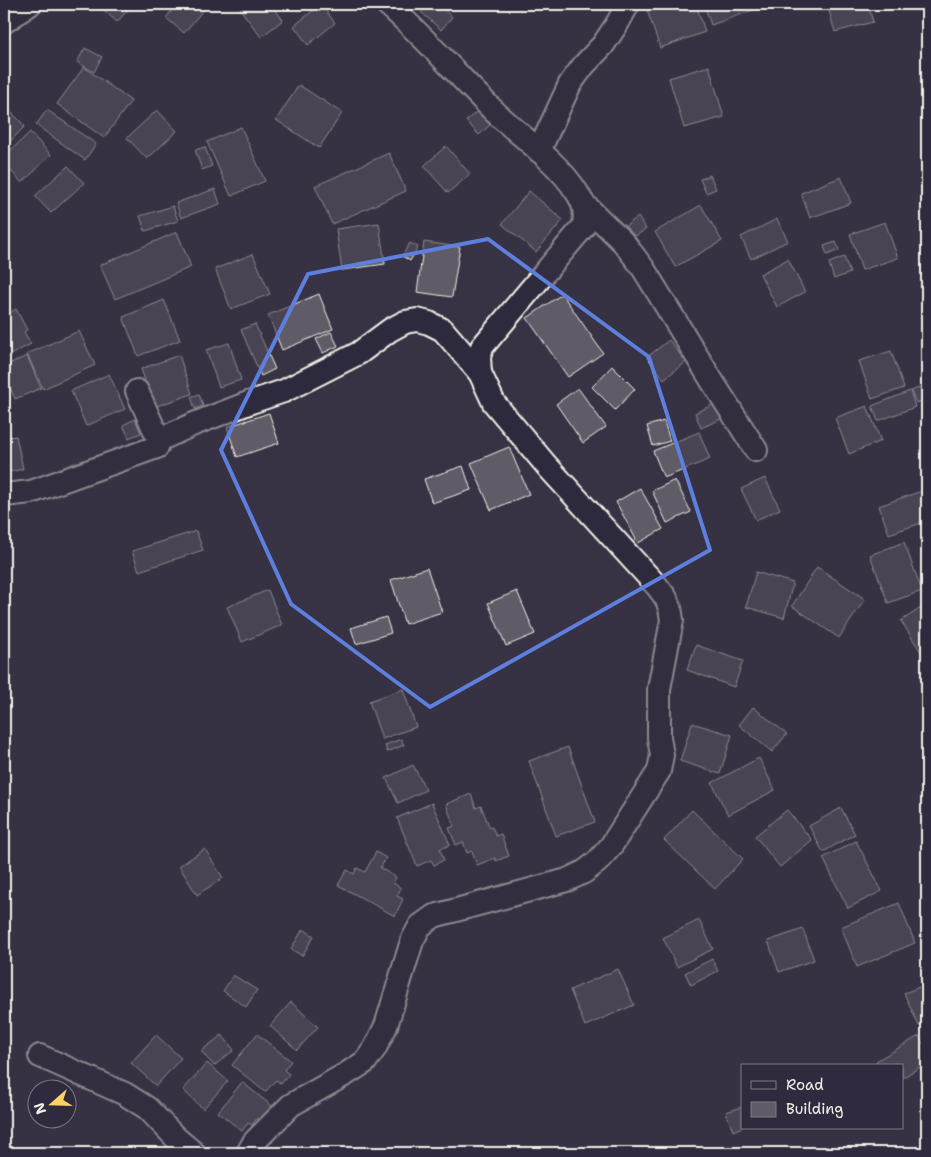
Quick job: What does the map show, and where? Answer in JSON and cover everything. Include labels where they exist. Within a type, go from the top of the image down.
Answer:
[{"type":"street","points":[[4,22],[30,4]]},
{"type":"street","points":[[387,4],[411,25],[495,112],[554,164],[575,189],[583,203],[586,215],[584,226],[482,347],[479,357],[480,373]]},
{"type":"street","points":[[539,152],[570,84],[603,45],[628,4]]},
{"type":"street","points":[[583,203],[624,243],[643,268],[756,450]]},
{"type":"street","points":[[4,495],[31,492],[157,447],[160,440],[194,424],[284,391],[359,352],[390,330],[405,322],[416,320],[429,323],[444,330],[480,373],[494,403],[547,466],[657,586],[666,598],[670,608],[672,620],[659,689],[659,738],[662,755],[659,771],[611,846],[597,862],[584,872],[567,880],[434,916],[420,926],[412,941],[386,1026],[375,1048],[365,1062],[291,1105],[254,1142],[248,1153]]},
{"type":"street","points":[[137,391],[160,440]]},
{"type":"street","points":[[40,1056],[125,1094],[147,1108],[176,1138],[194,1153]]},
{"type":"highlighted area","points":[[488,239],[649,357],[710,550],[430,707],[291,604],[221,450],[308,274]]},
{"type":"building","points":[[97,4],[133,4],[117,22]]},
{"type":"building","points":[[177,4],[208,4],[184,33],[166,18]]},
{"type":"building","points":[[247,4],[271,4],[283,20],[261,37],[240,9]]},
{"type":"building","points":[[321,4],[335,23],[308,45],[294,26]]},
{"type":"building","points":[[429,4],[438,4],[452,17],[441,30],[421,12]]},
{"type":"building","points":[[663,4],[696,4],[705,32],[660,48],[647,10]]},
{"type":"building","points":[[704,4],[754,4],[756,9],[711,25]]},
{"type":"building","points":[[827,4],[868,4],[873,22],[835,32]]},
{"type":"building","points":[[85,48],[102,57],[94,72],[77,62]]},
{"type":"building","points":[[709,66],[724,117],[684,128],[669,78]]},
{"type":"building","points":[[84,67],[131,101],[104,138],[57,104]]},
{"type":"building","points":[[299,85],[342,113],[319,148],[276,120]]},
{"type":"building","points":[[6,107],[25,126],[4,148],[4,110]]},
{"type":"building","points":[[47,110],[96,144],[85,160],[36,125]]},
{"type":"building","points":[[157,110],[177,131],[147,159],[127,138]]},
{"type":"building","points":[[477,111],[490,125],[479,135],[466,121]]},
{"type":"building","points":[[241,127],[265,181],[231,196],[207,142]]},
{"type":"building","points":[[30,132],[51,155],[22,183],[4,163],[4,157]]},
{"type":"building","points":[[446,146],[470,174],[448,193],[424,166]]},
{"type":"building","points":[[205,147],[212,166],[202,170],[195,150]]},
{"type":"building","points":[[389,153],[406,191],[332,224],[315,186]]},
{"type":"building","points":[[68,166],[84,183],[51,213],[35,196]]},
{"type":"building","points":[[710,175],[716,189],[706,193],[700,179]]},
{"type":"building","points":[[841,177],[851,203],[810,218],[801,193]]},
{"type":"building","points":[[215,189],[220,204],[181,218],[176,203]]},
{"type":"building","points":[[529,191],[563,220],[536,252],[502,224]]},
{"type":"building","points":[[701,205],[722,241],[675,267],[655,232]]},
{"type":"building","points":[[173,206],[178,221],[145,231],[140,216]]},
{"type":"building","points":[[638,217],[646,229],[631,239],[623,228]]},
{"type":"building","points":[[777,219],[788,241],[751,259],[741,237]]},
{"type":"building","points":[[885,222],[898,258],[862,270],[850,234]]},
{"type":"building","points":[[379,223],[385,264],[342,270],[336,229]]},
{"type":"building","points":[[177,232],[191,267],[115,299],[100,265]]},
{"type":"building","points":[[424,242],[460,247],[452,297],[417,292]]},
{"type":"building","points":[[836,242],[839,250],[827,255],[824,246]]},
{"type":"building","points":[[410,243],[418,247],[410,261],[402,256]]},
{"type":"building","points":[[253,254],[270,294],[231,309],[215,269]]},
{"type":"building","points":[[844,257],[850,273],[834,279],[829,263]]},
{"type":"building","points":[[788,259],[805,292],[777,307],[760,274]]},
{"type":"building","points":[[927,283],[927,303],[920,286]]},
{"type":"building","points":[[319,294],[333,329],[282,350],[268,315]]},
{"type":"building","points":[[562,294],[603,353],[568,377],[527,318]]},
{"type":"building","points":[[164,300],[180,340],[138,356],[123,317]]},
{"type":"building","points":[[16,309],[27,330],[24,332],[31,344],[4,358],[4,316]]},
{"type":"building","points":[[255,324],[275,369],[261,376],[241,330]]},
{"type":"building","points":[[79,331],[95,365],[43,389],[27,354]]},
{"type":"building","points":[[331,332],[338,346],[323,353],[316,339]]},
{"type":"building","points":[[669,340],[686,362],[664,379],[647,357]]},
{"type":"building","points":[[229,343],[241,380],[219,387],[206,350]]},
{"type":"building","points":[[891,351],[904,388],[872,399],[859,361]]},
{"type":"building","points":[[179,355],[192,394],[154,407],[141,369]]},
{"type":"building","points":[[27,356],[41,388],[15,399],[4,372],[4,366]]},
{"type":"building","points":[[612,366],[635,389],[615,410],[592,387]]},
{"type":"building","points":[[109,374],[125,409],[86,426],[71,391]]},
{"type":"building","points":[[921,387],[926,399],[916,403],[911,391]]},
{"type":"building","points":[[578,388],[606,427],[583,443],[556,404]]},
{"type":"building","points":[[910,391],[915,407],[878,421],[872,406]]},
{"type":"building","points":[[199,394],[203,406],[195,409],[191,397]]},
{"type":"building","points":[[714,404],[721,419],[701,428],[695,413]]},
{"type":"building","points":[[867,406],[881,441],[849,454],[835,418]]},
{"type":"building","points":[[269,413],[279,443],[237,457],[227,427]]},
{"type":"building","points":[[135,419],[141,433],[129,438],[123,425]]},
{"type":"building","points":[[664,421],[670,441],[653,446],[647,426]]},
{"type":"building","points":[[699,432],[710,459],[664,478],[653,451]]},
{"type":"building","points":[[16,436],[23,469],[4,473],[4,438]]},
{"type":"building","points":[[509,447],[529,494],[491,510],[471,463]]},
{"type":"building","points":[[463,466],[471,490],[432,503],[424,479]]},
{"type":"building","points":[[765,478],[780,509],[756,520],[741,489]]},
{"type":"building","points":[[675,480],[691,512],[667,523],[652,491]]},
{"type":"building","points":[[640,488],[663,529],[638,543],[616,502]]},
{"type":"building","points":[[927,489],[927,521],[889,534],[879,506]]},
{"type":"building","points":[[196,531],[203,550],[139,571],[132,551]]},
{"type":"building","points":[[904,542],[922,591],[888,603],[870,555]]},
{"type":"building","points":[[817,567],[865,599],[839,638],[792,606]]},
{"type":"building","points":[[427,568],[442,612],[405,624],[391,580]]},
{"type":"building","points":[[756,572],[793,583],[784,618],[746,607]]},
{"type":"building","points":[[268,590],[282,625],[242,642],[227,607]]},
{"type":"building","points":[[517,591],[535,634],[506,646],[488,603]]},
{"type":"building","points":[[927,604],[927,648],[921,652],[901,621]]},
{"type":"building","points":[[386,617],[391,633],[356,644],[351,628]]},
{"type":"building","points":[[696,645],[743,661],[734,687],[687,670]]},
{"type":"building","points":[[927,677],[927,692],[920,683]]},
{"type":"building","points":[[403,689],[416,727],[382,739],[369,701]]},
{"type":"building","points":[[753,707],[787,734],[772,752],[739,725]]},
{"type":"building","points":[[692,723],[732,735],[720,774],[680,761]]},
{"type":"building","points":[[401,739],[404,745],[387,752],[385,745]]},
{"type":"building","points":[[568,747],[595,822],[556,836],[529,761]]},
{"type":"building","points":[[759,758],[775,790],[728,815],[712,783]]},
{"type":"building","points":[[413,765],[426,790],[398,803],[386,778]]},
{"type":"building","points":[[471,794],[476,808],[481,806],[490,828],[492,827],[496,836],[501,834],[509,856],[496,861],[495,858],[477,865],[472,851],[467,853],[463,842],[456,845],[449,828],[454,826],[446,804]]},
{"type":"building","points":[[432,803],[450,845],[440,849],[444,860],[434,865],[431,860],[417,866],[397,818]]},
{"type":"building","points":[[841,808],[855,834],[823,852],[809,826]]},
{"type":"building","points":[[692,810],[743,859],[715,889],[664,840]]},
{"type":"building","points":[[787,810],[812,840],[780,867],[755,836]]},
{"type":"building","points":[[856,841],[882,891],[848,908],[823,858]]},
{"type":"building","points":[[205,849],[223,878],[197,895],[179,866]]},
{"type":"building","points":[[376,852],[386,858],[380,868],[396,877],[393,883],[401,888],[397,896],[403,899],[395,916],[338,885],[347,870],[354,874],[357,868],[365,872]]},
{"type":"building","points":[[899,903],[915,943],[857,967],[841,927]]},
{"type":"building","points":[[699,920],[713,949],[677,967],[663,938]]},
{"type":"building","points":[[303,929],[314,936],[302,956],[291,949]]},
{"type":"building","points":[[803,929],[814,960],[779,972],[768,941]]},
{"type":"building","points":[[712,959],[718,971],[691,985],[685,973]]},
{"type":"building","points":[[618,969],[634,1005],[585,1026],[570,990]]},
{"type":"building","points":[[233,975],[257,990],[246,1007],[223,991]]},
{"type":"building","points":[[927,984],[927,1023],[919,1026],[904,993]]},
{"type":"building","points":[[291,1002],[318,1027],[297,1050],[270,1026]]},
{"type":"building","points":[[257,1034],[291,1061],[284,1070],[289,1074],[281,1084],[276,1080],[265,1092],[232,1065]]},
{"type":"building","points":[[156,1035],[181,1058],[156,1086],[131,1063]]},
{"type":"building","points":[[222,1035],[234,1050],[214,1066],[201,1051]]},
{"type":"building","points":[[919,1036],[927,1050],[927,1063],[904,1077],[904,1064],[878,1064],[876,1061]]},
{"type":"building","points":[[207,1063],[228,1081],[203,1109],[183,1090]]},
{"type":"building","points":[[242,1082],[273,1107],[261,1122],[257,1118],[252,1125],[248,1123],[242,1131],[218,1112]]},
{"type":"building","points":[[741,1107],[741,1127],[733,1131],[726,1112]]}]
